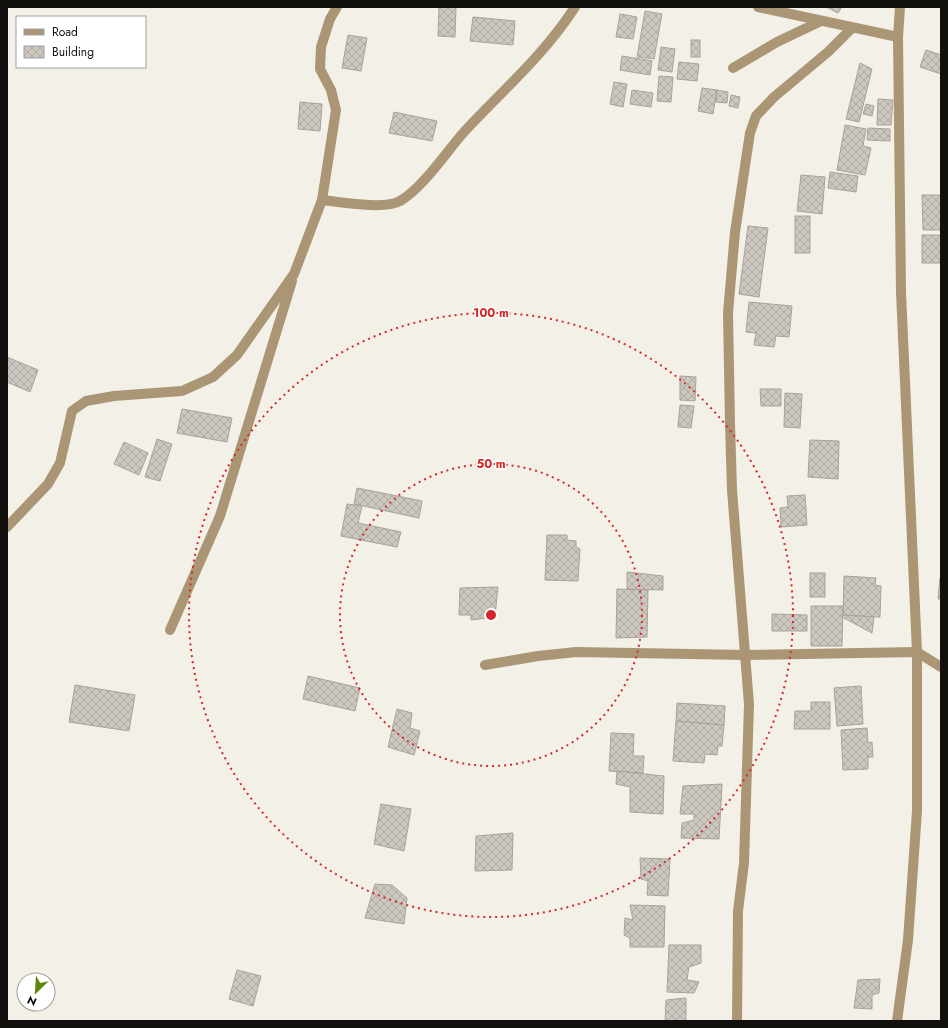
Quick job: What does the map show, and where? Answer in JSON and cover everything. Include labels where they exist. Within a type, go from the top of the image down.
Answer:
[{"type":"street","points":[[170,630],[220,516],[294,274],[322,200],[336,110],[331,90],[320,69],[321,47],[330,19],[337,7]]},
{"type":"street","points":[[322,200],[368,206],[400,202],[422,182],[464,132],[560,30],[575,7]]},
{"type":"street","points":[[758,7],[898,37]]},
{"type":"street","points":[[897,1021],[908,940],[918,811],[917,652],[901,292],[898,37],[900,7]]},
{"type":"street","points":[[733,68],[777,42],[821,21]]},
{"type":"street","points":[[737,1021],[738,911],[744,863],[749,704],[732,490],[728,313],[735,232],[750,133],[756,116],[774,97],[828,52],[852,28]]},
{"type":"street","points":[[7,527],[48,484],[60,463],[72,411],[86,401],[114,396],[182,391],[213,377],[237,354],[294,274]]},
{"type":"street","points":[[486,665],[538,656],[576,652],[746,655],[917,652],[941,667]]},
{"type":"building","points":[[439,7],[456,7],[455,37],[438,36]]},
{"type":"building","points":[[826,7],[842,7],[838,13]]},
{"type":"building","points":[[645,11],[662,14],[654,59],[637,57]]},
{"type":"building","points":[[620,14],[637,17],[633,39],[616,37]]},
{"type":"building","points":[[473,17],[515,21],[513,45],[470,41]]},
{"type":"building","points":[[348,35],[367,38],[361,71],[342,68]]},
{"type":"building","points":[[691,40],[700,40],[700,57],[691,57]]},
{"type":"building","points":[[661,47],[675,49],[672,72],[658,70]]},
{"type":"building","points":[[926,50],[941,55],[941,74],[920,67]]},
{"type":"building","points":[[622,56],[652,61],[650,75],[620,70]]},
{"type":"building","points":[[679,62],[699,64],[697,81],[677,79]]},
{"type":"building","points":[[860,63],[872,69],[859,122],[846,119]]},
{"type":"building","points":[[659,76],[673,77],[671,102],[657,101]]},
{"type":"building","points":[[614,82],[627,84],[623,107],[610,104]]},
{"type":"building","points":[[702,88],[717,90],[713,114],[698,111]]},
{"type":"building","points":[[632,90],[653,93],[651,107],[630,104]]},
{"type":"building","points":[[717,90],[728,92],[727,103],[716,102]]},
{"type":"building","points":[[731,95],[740,97],[738,108],[729,106]]},
{"type":"building","points":[[878,99],[893,100],[891,125],[877,125]]},
{"type":"building","points":[[300,102],[322,104],[320,131],[298,129]]},
{"type":"building","points":[[866,104],[874,106],[872,116],[863,114]]},
{"type":"building","points":[[394,112],[437,121],[432,141],[389,133]]},
{"type":"building","points":[[845,125],[866,129],[863,146],[871,148],[865,175],[837,170]]},
{"type":"building","points":[[868,128],[890,129],[890,141],[867,140]]},
{"type":"building","points":[[830,172],[858,176],[856,192],[828,188]]},
{"type":"building","points":[[801,175],[825,177],[822,214],[797,211]]},
{"type":"building","points":[[922,195],[941,195],[941,230],[923,230]]},
{"type":"building","points":[[795,216],[810,216],[810,253],[795,253]]},
{"type":"building","points":[[748,226],[768,228],[759,297],[739,294]]},
{"type":"building","points":[[922,235],[941,235],[941,263],[922,263]]},
{"type":"building","points":[[749,302],[792,306],[789,337],[776,336],[774,347],[754,345],[756,333],[746,332]]},
{"type":"building","points":[[7,357],[38,370],[30,392],[7,382]]},
{"type":"building","points":[[680,376],[696,377],[695,401],[680,400]]},
{"type":"building","points":[[760,389],[781,389],[781,406],[761,406]]},
{"type":"building","points":[[785,393],[802,394],[800,428],[784,427]]},
{"type":"building","points":[[680,405],[694,406],[691,428],[678,427]]},
{"type":"building","points":[[182,409],[232,418],[227,442],[177,433]]},
{"type":"building","points":[[157,439],[172,444],[160,481],[145,477]]},
{"type":"building","points":[[810,440],[839,441],[838,479],[808,477]]},
{"type":"building","points":[[124,442],[148,453],[139,475],[114,464]]},
{"type":"building","points":[[357,488],[422,501],[419,518],[354,504]]},
{"type":"building","points":[[805,495],[807,525],[781,527],[780,508],[788,507],[787,496]]},
{"type":"building","points":[[347,504],[362,506],[358,523],[401,532],[397,547],[341,536]]},
{"type":"building","points":[[547,535],[567,535],[567,540],[576,541],[576,547],[580,549],[578,581],[545,580]]},
{"type":"building","points":[[627,572],[663,576],[663,590],[627,589]]},
{"type":"building","points":[[810,573],[825,573],[825,597],[810,597]]},
{"type":"building","points":[[844,576],[876,578],[875,585],[881,586],[880,617],[843,615]]},
{"type":"building","points":[[940,578],[941,599],[938,599]]},
{"type":"building","points":[[498,587],[495,616],[487,614],[487,618],[471,620],[471,615],[459,615],[460,588]]},
{"type":"building","points":[[617,589],[648,590],[647,637],[616,638]]},
{"type":"building","points":[[811,606],[843,606],[842,646],[811,646]]},
{"type":"building","points":[[772,614],[807,615],[807,631],[772,631]]},
{"type":"building","points":[[843,615],[874,617],[872,633],[842,617]]},
{"type":"building","points":[[308,676],[360,688],[355,711],[303,699]]},
{"type":"building","points":[[75,685],[135,695],[129,731],[69,722]]},
{"type":"building","points":[[861,686],[863,724],[837,726],[834,688]]},
{"type":"building","points":[[811,702],[830,702],[830,729],[794,729],[795,711],[811,711]]},
{"type":"building","points":[[677,703],[725,706],[724,725],[676,721]]},
{"type":"building","points":[[397,709],[412,713],[410,728],[420,731],[414,755],[388,747]]},
{"type":"building","points":[[676,721],[724,725],[722,746],[718,746],[717,755],[705,754],[704,763],[673,761]]},
{"type":"building","points":[[867,728],[868,743],[872,742],[873,757],[868,757],[868,769],[843,770],[841,730]]},
{"type":"building","points":[[611,733],[634,734],[633,756],[644,756],[643,773],[609,771]]},
{"type":"building","points":[[617,771],[664,776],[663,814],[630,812],[630,787],[616,784]]},
{"type":"building","points":[[722,784],[719,839],[681,838],[682,823],[694,820],[694,814],[680,814],[683,786]]},
{"type":"building","points":[[381,804],[411,809],[404,851],[374,844]]},
{"type":"building","points":[[513,833],[512,870],[475,871],[476,836]]},
{"type":"building","points":[[640,858],[670,859],[668,896],[647,895],[648,881],[641,879]]},
{"type":"building","points":[[375,884],[392,885],[407,898],[404,924],[365,918]]},
{"type":"building","points":[[630,905],[665,906],[664,947],[630,947],[630,938],[624,935],[625,918],[633,920]]},
{"type":"building","points":[[669,945],[701,945],[701,963],[689,967],[687,980],[699,982],[694,993],[667,992]]},
{"type":"building","points":[[237,970],[261,976],[253,1006],[229,999]]},
{"type":"building","points":[[880,979],[879,993],[872,995],[872,1009],[854,1008],[858,980]]},
{"type":"building","points":[[686,998],[686,1021],[665,1021],[666,1000]]}]
